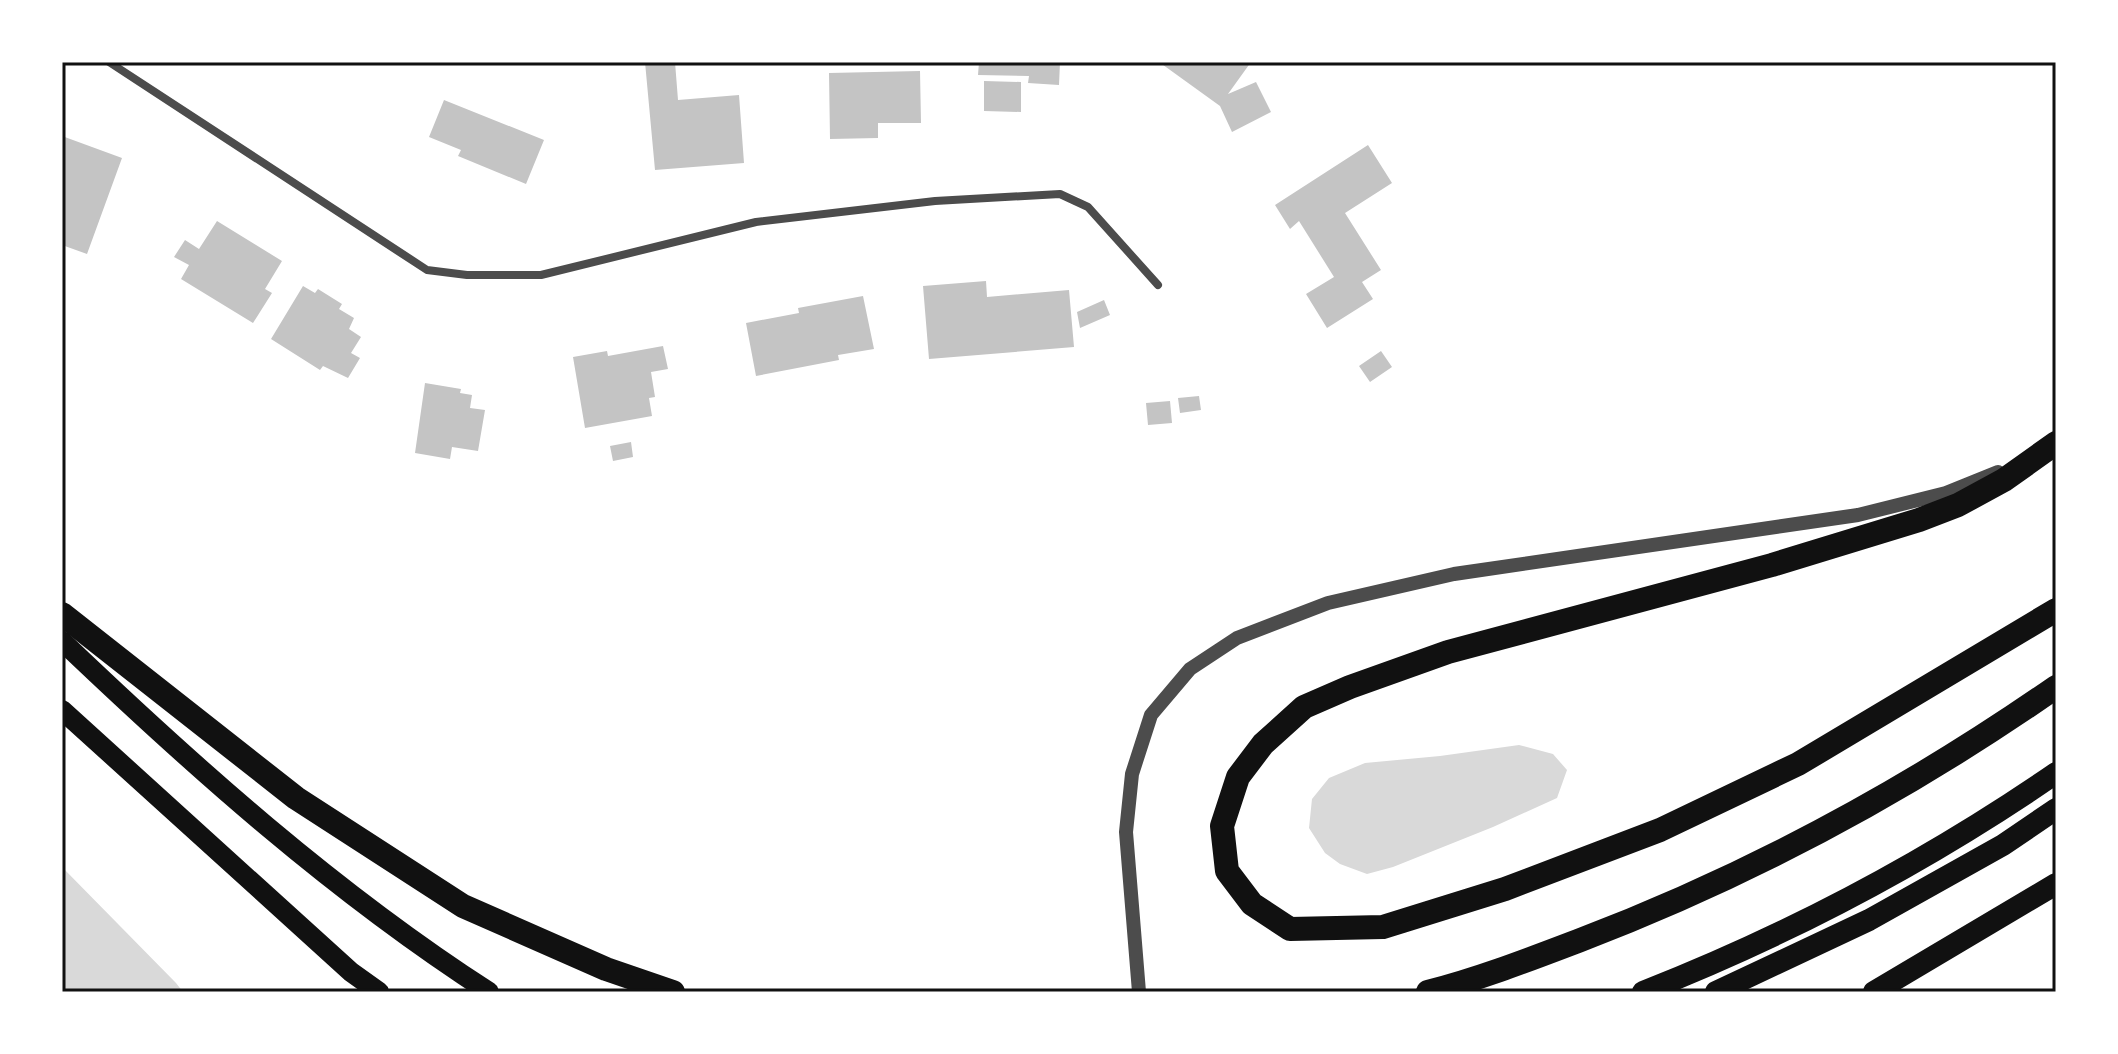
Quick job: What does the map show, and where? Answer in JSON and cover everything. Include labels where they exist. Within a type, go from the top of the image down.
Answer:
[{"type":"highway","points":[[2056,442],[2004,480],[1958,505],[1919,520],[1772,565],[1448,652],[1304,707],[1263,744],[1238,777],[1222,826],[1227,871],[1252,904],[1290,929],[1383,927],[1505,889],[1660,830],[1798,764],[2056,610]]},
{"type":"highway","points":[[62,614],[296,798],[463,906],[606,969],[673,992]]},
{"type":"highway","points":[[1428,992],[1476,980],[1662,909],[1849,816],[2056,687]]},
{"type":"highway","points":[[1643,992],[1806,919],[1914,863],[2000,812],[2056,773]]},
{"type":"highway","points":[[1716,992],[1869,920],[2003,845],[2056,809]]},
{"type":"highway","points":[[1874,992],[2056,884]]},
{"type":"main road","points":[[62,641],[160,735],[357,900],[489,992]]},
{"type":"main road","points":[[62,710],[351,972],[379,992]]},
{"type":"street","points":[[109,62],[427,270],[467,275],[541,275],[756,222],[935,201],[1060,194],[1088,207],[1158,285]]},
{"type":"street","points":[[1139,992],[1126,832],[1132,774],[1151,715],[1190,669],[1237,638],[1328,603],[1454,574],[1858,515],[1946,493],[2009,467],[2056,442]]},
{"type":"shaded area","points":[[1519,745],[1553,754],[1567,770],[1557,798],[1393,867],[1367,874],[1340,864],[1325,853],[1309,828],[1312,799],[1329,778],[1365,763]]},
{"type":"shaded area","points":[[62,867],[176,983],[183,992],[62,992]]},
{"type":"building","points":[[645,62],[675,62],[678,100],[739,95],[744,163],[655,170]]},
{"type":"building","points":[[979,62],[1060,62],[1059,85],[1028,83],[1029,76],[978,75]]},
{"type":"building","points":[[1159,62],[1251,62],[1228,94],[1256,82],[1271,112],[1232,132],[1220,106]]},
{"type":"building","points":[[920,71],[921,123],[878,123],[878,138],[830,139],[829,73]]},
{"type":"building","points":[[984,81],[1021,82],[1021,112],[984,111]]},
{"type":"building","points":[[444,100],[544,140],[526,184],[458,156],[461,150],[429,137]]},
{"type":"building","points":[[62,136],[122,158],[87,254],[62,245]]},
{"type":"building","points":[[1368,145],[1392,183],[1345,213],[1381,270],[1362,282],[1373,299],[1327,328],[1306,294],[1334,277],[1299,221],[1290,229],[1275,205]]},
{"type":"building","points":[[217,221],[282,261],[265,289],[272,293],[253,323],[181,279],[189,265],[174,257],[185,240],[199,249]]},
{"type":"building","points":[[986,281],[987,297],[1069,290],[1074,347],[929,359],[923,286]]},
{"type":"building","points":[[303,286],[315,293],[318,289],[342,304],[339,309],[354,318],[349,329],[361,337],[351,353],[360,358],[348,378],[323,366],[320,370],[271,339]]},
{"type":"building","points":[[863,296],[874,349],[838,355],[839,360],[756,376],[746,323],[799,313],[798,308]]},
{"type":"building","points":[[1104,300],[1110,315],[1080,328],[1077,312]]},
{"type":"building","points":[[663,346],[668,369],[651,372],[655,397],[649,398],[652,416],[585,428],[573,357],[607,351],[608,356]]},
{"type":"building","points":[[1381,351],[1392,367],[1370,382],[1359,366]]},
{"type":"building","points":[[425,383],[461,389],[460,393],[472,395],[470,408],[485,410],[478,451],[452,447],[450,459],[415,453]]},
{"type":"building","points":[[1199,396],[1201,410],[1180,413],[1178,398]]},
{"type":"building","points":[[1170,401],[1172,423],[1148,425],[1146,403]]},
{"type":"building","points":[[631,442],[633,457],[613,461],[610,446]]}]
